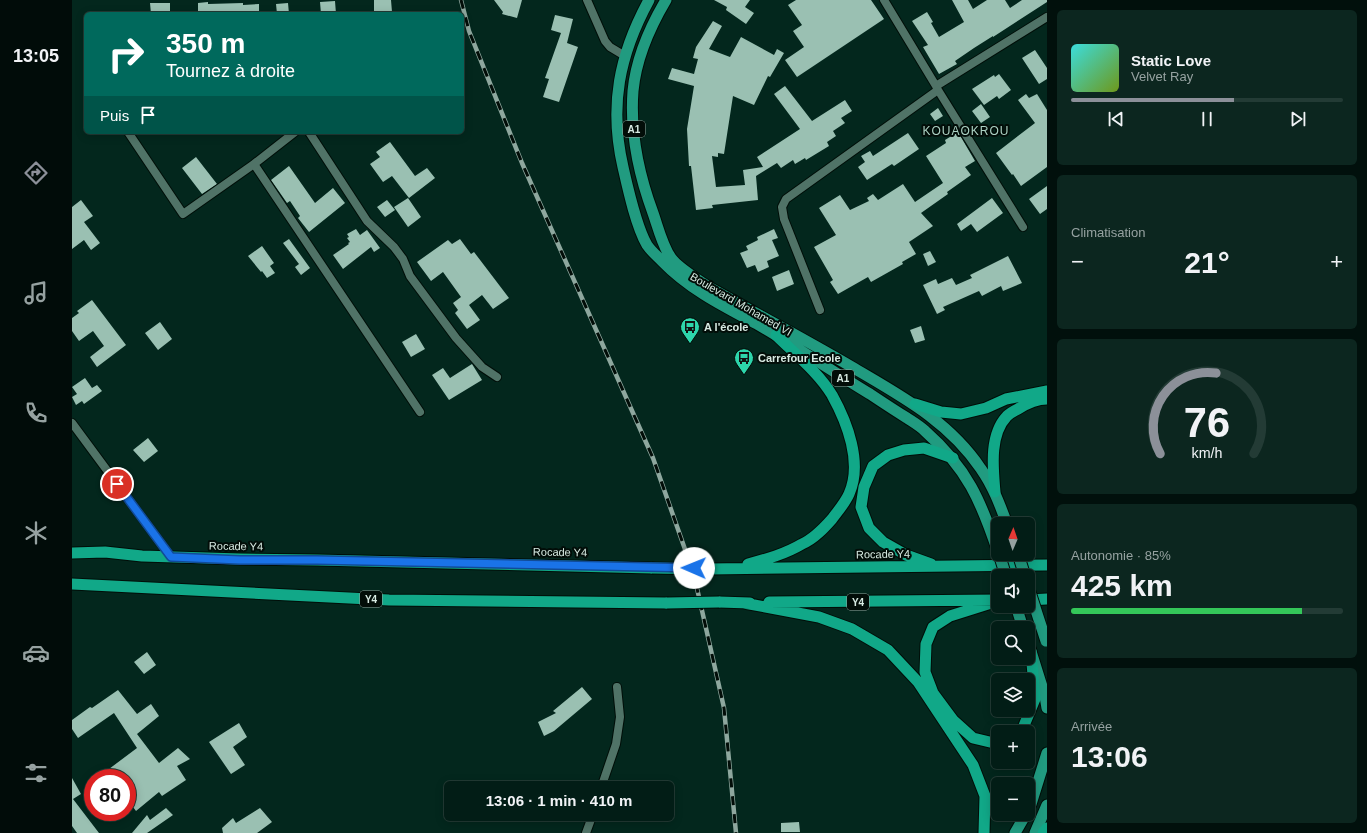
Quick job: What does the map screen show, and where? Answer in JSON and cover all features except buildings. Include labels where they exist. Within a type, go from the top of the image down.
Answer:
[{"type":"highway","points":[[732,568],[774,557],[804,544],[824,528],[842,506],[849,494],[853,481],[854,461],[848,430],[832,395],[814,372],[776,335]]},
{"type":"highway","points":[[916,404],[941,412],[961,414],[986,408],[1006,399],[1047,391]]},
{"type":"highway","points":[[994,492],[993,461],[995,441],[999,428],[1007,416],[1026,404],[1043,399],[1047,400]]},
{"type":"highway","points":[[940,566],[906,555],[883,542],[869,528],[861,507],[864,487],[873,466],[888,455],[904,450],[924,448],[953,458]]},
{"type":"highway","name":"Rocade Y4","points":[[72,552],[105,552],[171,557],[652,568],[1047,566]]},
{"type":"highway","name":"Y4","points":[[72,584],[389,600],[744,603],[991,600]]},
{"type":"highway","points":[[1035,600],[1047,599]]},
{"type":"highway","points":[[991,602],[950,616],[933,627],[926,644],[925,672],[933,693],[953,720],[973,738],[991,742]]},
{"type":"highway","points":[[744,603],[819,617],[852,629],[888,650],[918,682],[972,765],[985,796],[984,833]]},
{"type":"highway","points":[[1024,725],[1035,699],[1031,665]]},
{"type":"highway","points":[[1043,833],[1047,828]]},
{"type":"main road","name":"Boulevard Mohamed VI","points":[[649,0],[639,19],[625,56],[618,86],[617,133],[627,185],[638,222],[647,245],[671,271],[686,284],[776,335],[924,429],[953,458],[966,477],[979,501],[991,531]]},
{"type":"main road","name":"Boulevard Mohamed VI","points":[[666,0],[655,19],[639,60],[633,89],[632,113],[638,159],[648,200],[671,258],[689,274],[707,286],[827,352],[916,404],[948,430],[970,454],[982,470],[994,492],[1004,517]]},
{"type":"main road","points":[[1035,607],[1047,642]]},
{"type":"main road","points":[[1035,665],[1045,696],[1047,708]]},
{"type":"main road","points":[[1035,791],[1047,753]]},
{"type":"main road","points":[[1035,833],[1047,805]]},
{"type":"main road","points":[[1015,833],[1022,821]]},
{"type":"street","points":[[587,0],[605,41],[610,47],[625,56]]},
{"type":"street","points":[[884,0],[1022,227]]},
{"type":"street","points":[[820,310],[784,219],[782,207],[786,199],[937,88],[1047,16]]},
{"type":"street","points":[[129,134],[183,214],[254,164],[292,134]]},
{"type":"street","points":[[310,134],[368,221],[394,247],[403,259],[410,276],[456,338],[482,368],[497,377]]},
{"type":"street","points":[[254,164],[420,412]]},
{"type":"street","points":[[72,423],[171,557]]},
{"type":"street","points":[[603,781],[616,744],[620,717],[617,687]]},
{"type":"street","points":[[586,833],[590,821]]},
{"type":"railway","points":[[461,0],[469,31],[522,163],[653,458],[694,575],[724,708],[736,833]]},
{"type":"place","name":"A l'école","points":[[690,344]]},
{"type":"place","name":"Carrefour Ecole","points":[[744,375]]},
{"type":"district","name":"KOUAOKROU","points":[[966,131]]},
{"type":"route","points":[[117,484],[171,557],[240,560],[317,560],[694,568]]}]
